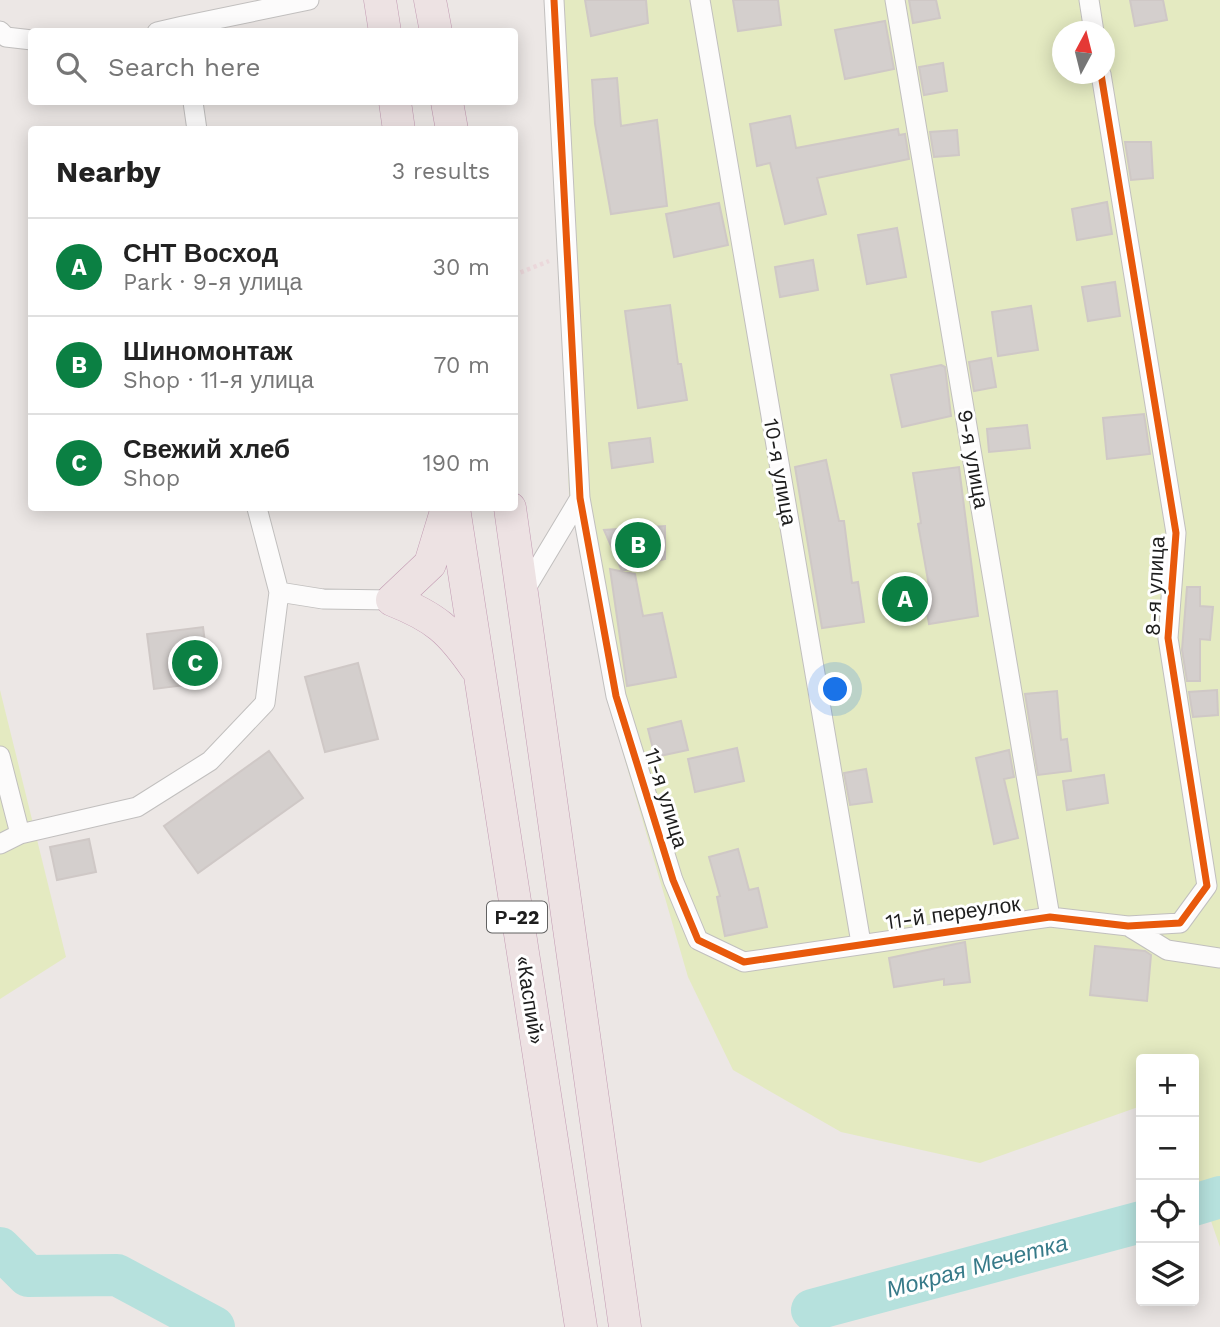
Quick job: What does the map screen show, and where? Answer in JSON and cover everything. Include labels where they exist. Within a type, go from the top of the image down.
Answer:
[{"type":"highway","points":[[380,0],[384,28]]},
{"type":"highway","points":[[430,0],[435,28]]},
{"type":"highway","points":[[395,105],[398,126]]},
{"type":"highway","points":[[448,105],[451,126]]},
{"type":"highway","points":[[446,511],[430,564],[392,600],[420,611],[452,634],[479,673]]},
{"type":"highway","name":"«Каспий»","points":[[454,511],[581,1327]]},
{"type":"highway","name":"Р-22","points":[[510,511],[625,1327]]},
{"type":"street","points":[[187,28],[309,0]]},
{"type":"street","name":"11-я улица","points":[[554,0],[580,498],[616,696],[673,880],[698,940],[744,962],[861,943]]},
{"type":"street","name":"10-я улица","points":[[700,0],[861,943]]},
{"type":"street","name":"9-я улица","points":[[895,0],[1050,917]]},
{"type":"street","points":[[1089,0],[1092,21]]},
{"type":"street","points":[[0,31],[6,37],[28,40]]},
{"type":"street","name":"8-я улица","points":[[1050,917],[1128,926],[1180,923],[1207,886],[1168,638],[1176,533],[1103,84]]},
{"type":"street","points":[[193,105],[196,126]]},
{"type":"street","points":[[522,595],[580,498]]},
{"type":"street","points":[[0,844],[19,834],[137,807],[210,761],[265,703],[279,592],[258,511]]},
{"type":"street","points":[[279,592],[323,599],[392,600]]},
{"type":"street","points":[[0,756],[19,834]]},
{"type":"street","name":"11-й переулок","points":[[861,943],[1050,917]]},
{"type":"street","points":[[1128,926],[1167,950],[1220,958]]},
{"type":"path","points":[[518,273],[538,264]]},
{"type":"green space","points":[[551,0],[1220,0],[1220,1247],[1199,1186],[1199,1054],[1136,1054],[1136,1108],[980,1163],[841,1132],[733,1070],[688,977],[609,705],[569,494]]},
{"type":"green space","points":[[0,690],[66,957],[0,999]]},
{"type":"building","points":[[585,0],[646,0],[648,23],[591,36]]},
{"type":"building","points":[[733,0],[778,0],[781,25],[738,31]]},
{"type":"building","points":[[909,0],[936,0],[940,18],[913,23]]},
{"type":"building","points":[[1130,0],[1163,0],[1167,20],[1135,26]]},
{"type":"building","points":[[885,21],[894,69],[845,79],[835,30]]},
{"type":"building","points":[[943,63],[947,91],[924,95],[919,67]]},
{"type":"building","points":[[617,78],[621,126],[657,120],[667,206],[611,214],[595,124],[592,80]]},
{"type":"building","points":[[790,116],[796,148],[898,129],[899,135],[905,134],[909,159],[817,178],[826,214],[785,224],[770,163],[757,166],[750,124]]},
{"type":"building","points":[[957,130],[959,155],[934,157],[930,132]]},
{"type":"building","points":[[1125,142],[1151,142],[1153,178],[1131,180]]},
{"type":"building","points":[[1107,202],[1112,234],[1077,240],[1072,209]]},
{"type":"building","points":[[719,203],[728,245],[674,257],[666,214]]},
{"type":"building","points":[[897,228],[906,277],[867,284],[858,235]]},
{"type":"building","points":[[813,260],[818,290],[780,297],[775,267]]},
{"type":"building","points":[[1115,282],[1120,316],[1088,321],[1082,287]]},
{"type":"building","points":[[670,305],[678,364],[681,364],[687,400],[638,408],[625,311]]},
{"type":"building","points":[[1031,306],[1038,350],[998,356],[992,312]]},
{"type":"building","points":[[991,358],[996,387],[974,391],[969,362]]},
{"type":"building","points":[[941,365],[945,367],[951,416],[902,427],[891,375]]},
{"type":"building","points":[[1144,414],[1150,454],[1107,459],[1103,418]]},
{"type":"building","points":[[1027,425],[1030,448],[989,452],[987,429]]},
{"type":"building","points":[[650,438],[653,462],[612,468],[609,443]]},
{"type":"building","points":[[826,460],[839,521],[844,521],[852,583],[858,582],[864,622],[822,628],[795,467]]},
{"type":"building","points":[[959,467],[978,616],[929,624],[923,587],[929,586],[918,524],[921,523],[913,473]]},
{"type":"building","points":[[665,526],[665,559],[622,571],[604,530]]},
{"type":"building","points":[[610,569],[635,574],[643,616],[662,613],[676,677],[627,686]]},
{"type":"building","points":[[1187,587],[1200,587],[1200,606],[1213,607],[1210,640],[1200,639],[1200,681],[1187,681],[1182,650]]},
{"type":"building","points":[[203,627],[210,682],[154,689],[147,634]]},
{"type":"building","points":[[358,663],[378,739],[325,752],[305,677]]},
{"type":"building","points":[[1217,690],[1218,715],[1193,717],[1189,692]]},
{"type":"building","points":[[1057,691],[1061,740],[1067,739],[1071,771],[1038,775],[1025,694]]},
{"type":"building","points":[[681,721],[688,750],[655,757],[648,729]]},
{"type":"building","points":[[737,748],[744,781],[695,792],[688,759]]},
{"type":"building","points":[[1009,750],[1014,777],[1004,779],[1018,838],[994,844],[976,758]]},
{"type":"building","points":[[269,751],[303,798],[198,873],[164,826]]},
{"type":"building","points":[[866,769],[872,802],[850,805],[844,773]]},
{"type":"building","points":[[1104,775],[1108,803],[1067,810],[1063,781]]},
{"type":"building","points":[[89,839],[96,872],[57,880],[50,847]]},
{"type":"building","points":[[738,849],[749,890],[758,888],[767,927],[725,936],[717,897],[720,896],[709,857]]},
{"type":"building","points":[[965,942],[970,982],[944,985],[944,979],[894,987],[889,958]]},
{"type":"building","points":[[1095,946],[1145,951],[1151,955],[1147,1001],[1090,995]]},
{"type":"waterway","name":"Мокрая Мечетка","points":[[1199,1203],[1220,1197]]},
{"type":"waterway","name":"Мокрая Мечетка","points":[[812,1310],[1136,1223]]},
{"type":"waterway","name":"Мокрая Мечетка","points":[[0,1248],[28,1276],[117,1275],[214,1327]]},
{"type":"cycle path","points":[[554,0],[580,498],[616,696],[673,880],[698,940],[744,962],[1050,917],[1128,926],[1180,923],[1207,886],[1168,638],[1176,533],[1103,84]]},
{"type":"place","name":"Шиномонтаж","points":[[638,545]]},
{"type":"place","name":"СНТ Восход","points":[[905,599]]},
{"type":"place","name":"Свежий хлеб","points":[[195,663]]}]
